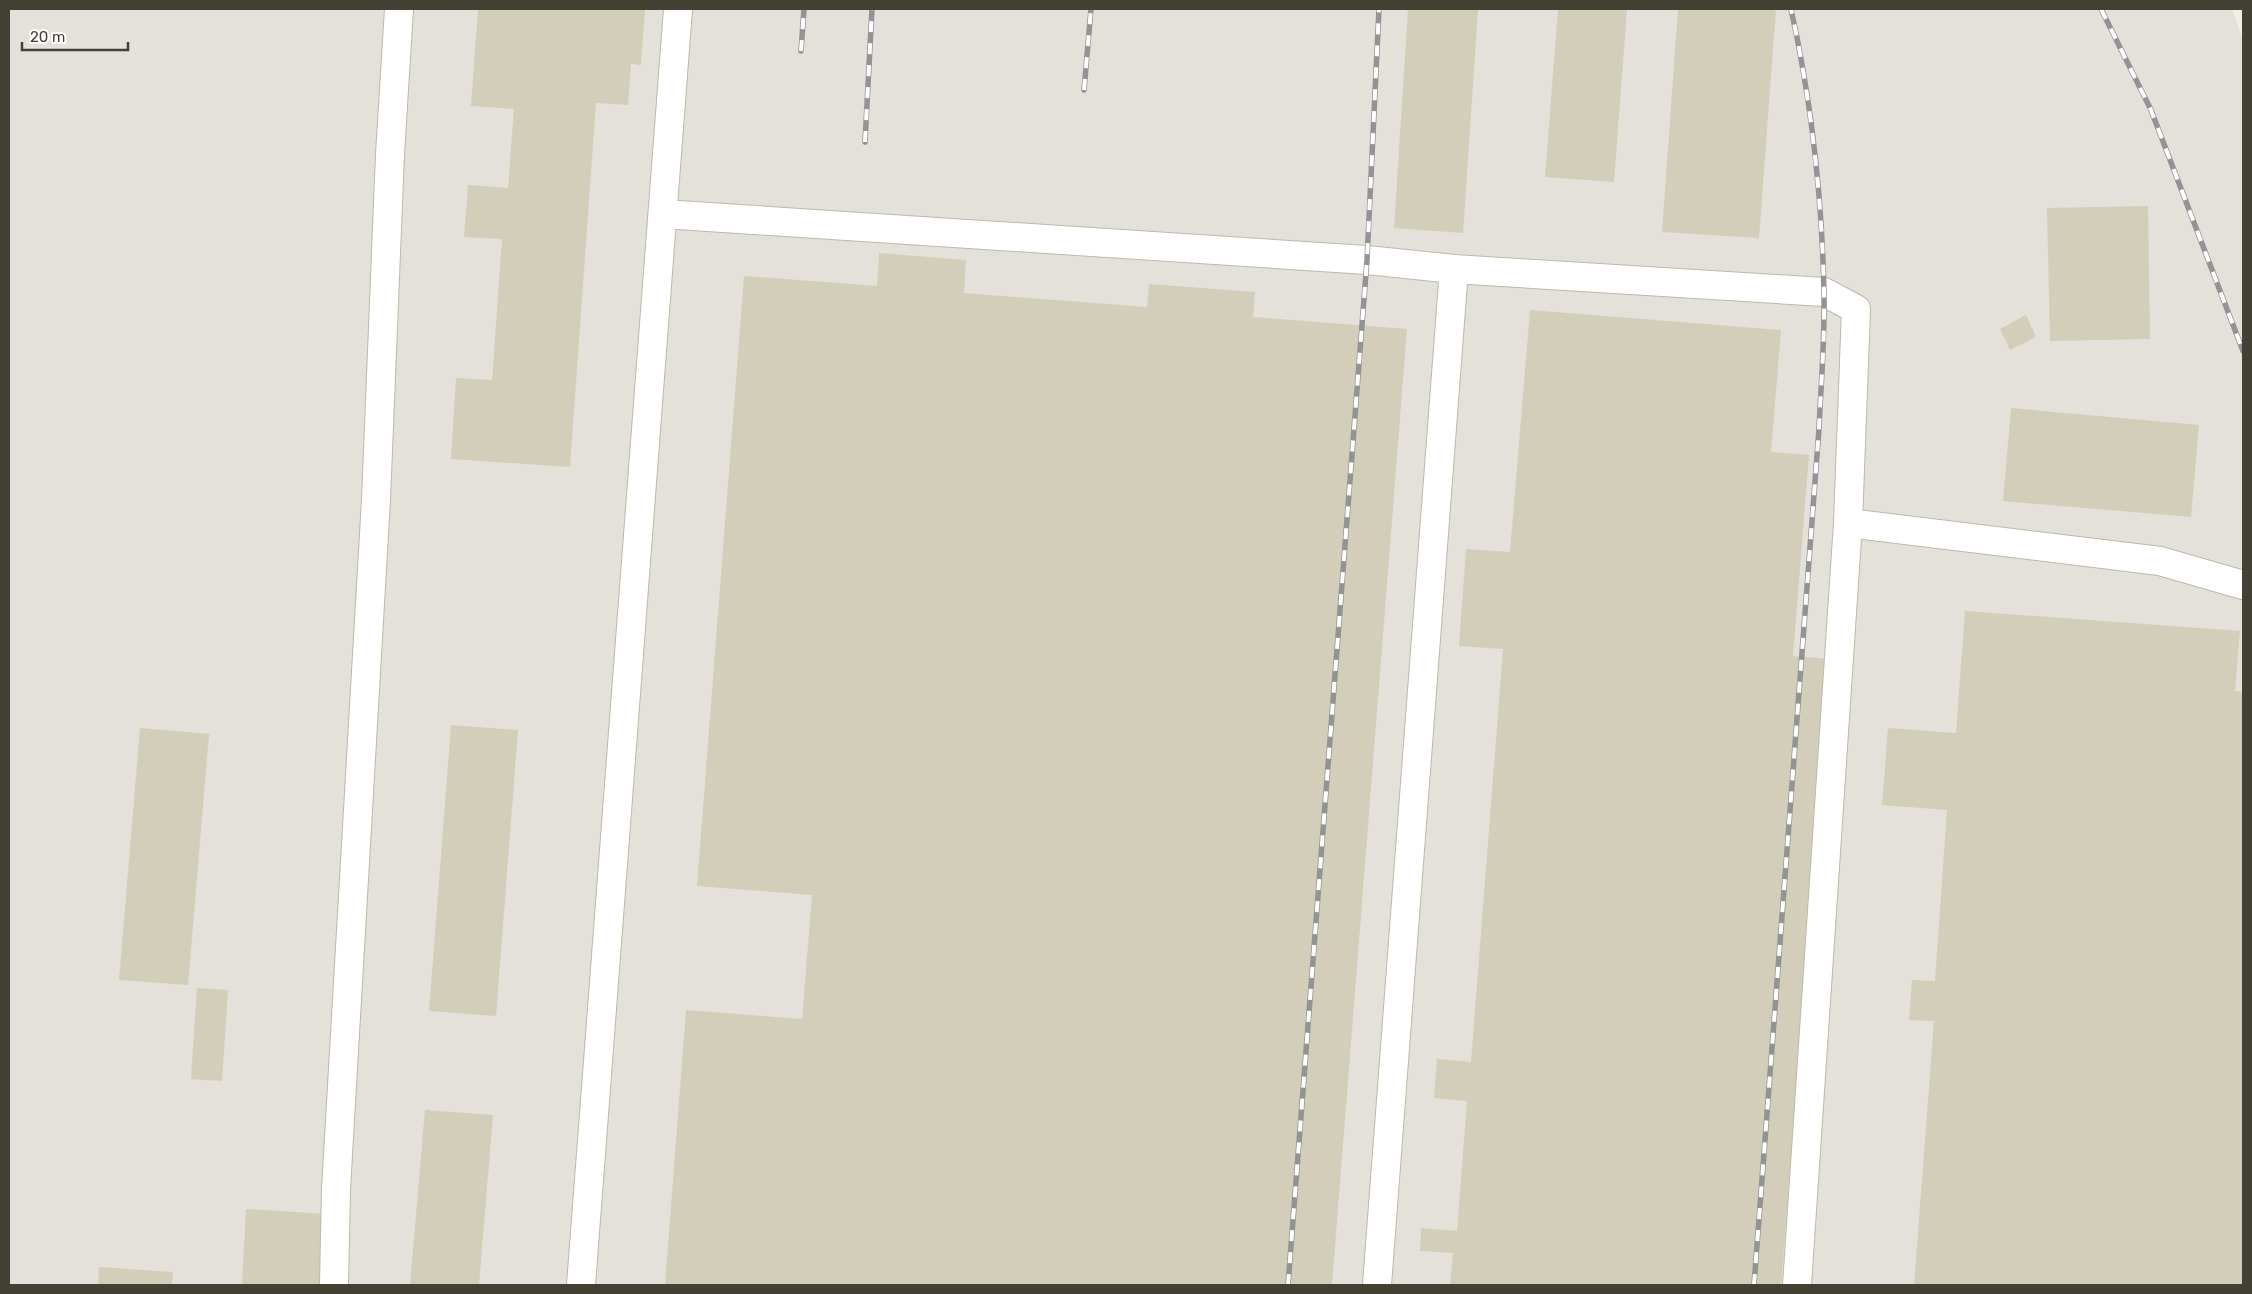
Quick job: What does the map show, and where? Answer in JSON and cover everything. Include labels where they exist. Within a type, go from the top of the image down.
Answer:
[{"type":"lane","points":[[334,1285],[336,1189],[376,510],[390,154],[400,9]]},
{"type":"lane","points":[[581,1285],[664,214],[678,9]]},
{"type":"lane","points":[[664,214],[1367,260],[1454,269],[1824,292],[1856,309],[1848,523],[1797,1285]]},
{"type":"lane","points":[[1377,1285],[1454,269]]},
{"type":"lane","points":[[1848,523],[2160,561],[2243,586]]},
{"type":"shaded area","points":[[9,9],[2232,9],[2243,39],[2243,1285],[9,1285]]},
{"type":"building","points":[[478,9],[645,9],[641,65],[631,64],[628,105],[596,103],[570,467],[451,459],[456,378],[492,380],[502,239],[464,237],[468,185],[508,188],[514,109],[471,106]]},
{"type":"building","points":[[1408,9],[1478,9],[1463,233],[1394,228]]},
{"type":"building","points":[[1558,9],[1627,9],[1614,182],[1545,177]]},
{"type":"building","points":[[1678,9],[1776,9],[1759,238],[1662,232]]},
{"type":"building","points":[[2148,206],[2150,339],[2050,341],[2047,208]]},
{"type":"building","points":[[879,253],[966,260],[964,293],[1147,307],[1149,284],[1255,292],[1253,317],[1407,329],[1332,1285],[665,1285],[686,1010],[802,1019],[812,895],[697,886],[744,276],[877,286]]},
{"type":"building","points":[[1530,310],[1781,330],[1771,452],[1809,455],[1793,656],[1830,659],[1781,1285],[1450,1285],[1453,1253],[1420,1251],[1421,1228],[1457,1231],[1467,1101],[1434,1098],[1437,1059],[1471,1062],[1503,649],[1459,646],[1466,549],[1510,552]]},
{"type":"building","points":[[2026,315],[2036,337],[2010,350],[2000,329]]},
{"type":"building","points":[[2011,408],[2199,425],[2191,517],[2003,501]]},
{"type":"building","points":[[1965,611],[2240,631],[2235,691],[2243,692],[2243,1285],[1914,1285],[1934,1021],[1909,1020],[1912,980],[1935,981],[1947,810],[1882,805],[1888,728],[1956,733]]},
{"type":"building","points":[[451,725],[518,730],[496,1016],[429,1011]]},
{"type":"building","points":[[140,728],[209,734],[188,985],[119,980]]},
{"type":"building","points":[[197,988],[228,990],[222,1081],[191,1079]]},
{"type":"building","points":[[425,1110],[493,1115],[479,1285],[410,1285]]},
{"type":"building","points":[[246,1209],[329,1214],[325,1285],[242,1285]]},
{"type":"building","points":[[99,1267],[173,1272],[172,1285],[98,1285]]},
{"type":"railway","points":[[801,51],[804,9]]},
{"type":"railway","points":[[865,142],[872,9]]},
{"type":"railway","points":[[1084,90],[1091,9]]},
{"type":"railway","points":[[1288,1285],[1367,260],[1379,9]]},
{"type":"railway","points":[[1754,1285],[1819,429],[1824,326],[1823,257],[1818,185],[1810,114],[1791,9]]},
{"type":"railway","points":[[2101,9],[2151,110],[2243,351]]}]
